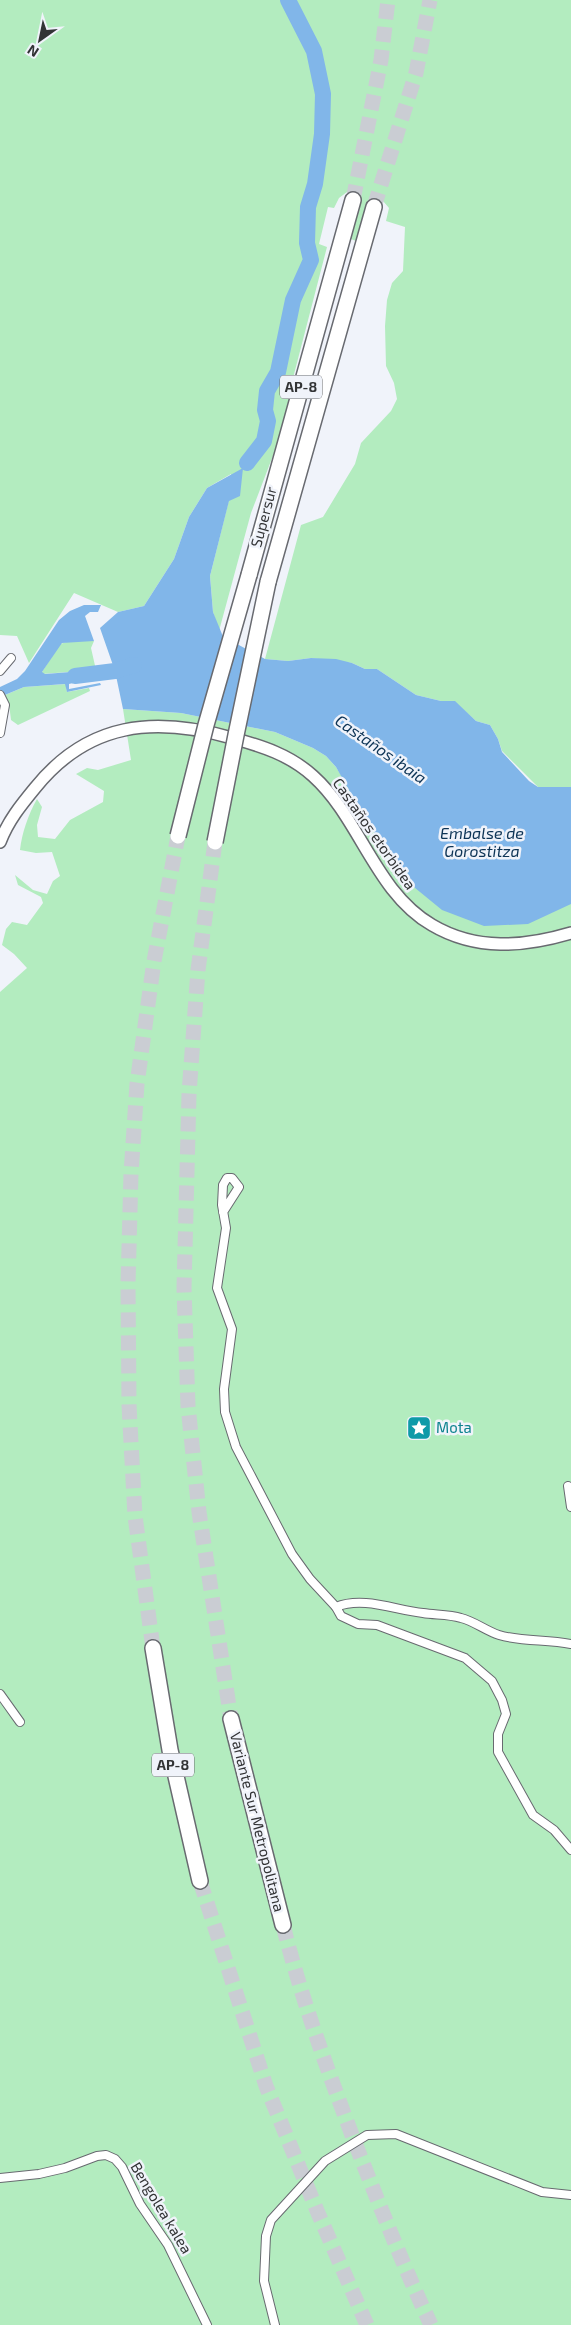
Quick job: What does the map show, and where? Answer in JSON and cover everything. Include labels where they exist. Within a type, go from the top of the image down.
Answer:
[{"type":"highway","name":"Supersur","points":[[178,836],[206,725],[354,200]]},
{"type":"highway","name":"Supersur","points":[[215,842],[268,582],[374,207]]},
{"type":"highway","name":"AP-8","points":[[153,1648],[170,1750],[200,1881]]},
{"type":"highway","name":"Variante Sur Metropolitana","points":[[231,1719],[283,1925]]},
{"type":"street","points":[[0,671],[11,658]]},
{"type":"street","points":[[0,733],[6,706],[1,697]]},
{"type":"street","name":"Castaños etorbidea","points":[[0,842],[20,806],[61,760],[88,742],[124,729],[169,726],[214,733],[260,745],[288,758],[307,771],[324,787],[400,899],[425,921],[467,940],[495,945],[518,944],[571,933]]},
{"type":"street","points":[[223,1212],[226,1228],[217,1288],[232,1329],[224,1390],[225,1412],[236,1447],[292,1554],[310,1579],[336,1607],[340,1616],[358,1624],[377,1625],[465,1658],[492,1681],[502,1700],[506,1714],[498,1734],[498,1752],[533,1815],[554,1830],[571,1850]]},
{"type":"street","points":[[568,1486],[571,1507]]},
{"type":"street","points":[[336,1607],[348,1602],[460,1617],[499,1635],[526,1641],[555,1641],[571,1644]]},
{"type":"street","points":[[0,1694],[20,1722]]},
{"type":"street","points":[[275,2325],[264,2281],[266,2236],[271,2220],[325,2161],[366,2135],[396,2134],[542,2192],[571,2195]]},
{"type":"street","name":"Bengolea kalea","points":[[0,2178],[39,2174],[65,2168],[97,2156],[106,2155],[116,2159],[122,2167],[140,2204],[168,2245],[207,2325]]},
{"type":"green space","points":[[0,0],[571,0],[571,787],[538,787],[502,751],[490,725],[476,721],[455,702],[416,695],[377,669],[365,669],[352,663],[311,658],[288,661],[265,659],[301,525],[323,517],[355,464],[361,443],[391,411],[397,399],[394,383],[386,366],[385,326],[387,300],[392,283],[403,271],[405,227],[386,221],[389,208],[383,201],[368,201],[356,241],[351,239],[360,198],[347,192],[339,198],[334,208],[328,207],[319,244],[327,247],[292,382],[287,419],[251,513],[219,631],[213,612],[210,576],[229,500],[231,474],[207,488],[189,517],[174,559],[144,606],[118,612],[74,593],[29,663],[17,636],[0,635]]},
{"type":"green space","points":[[70,641],[94,641],[91,648],[96,670],[42,674],[60,644]]},
{"type":"green space","points":[[66,684],[67,692],[89,688],[90,691],[18,725],[11,720],[9,704],[5,695],[24,687]]},
{"type":"green space","points":[[123,709],[181,713],[275,732],[313,748],[326,756],[336,767],[396,866],[571,904],[571,2325],[0,2325],[0,992],[27,968],[14,954],[2,945],[6,929],[12,922],[27,925],[43,903],[41,897],[18,885],[15,875],[33,890],[47,894],[53,881],[60,876],[52,852],[36,853],[20,850],[28,818],[37,799],[42,807],[37,825],[38,837],[55,839],[70,820],[103,802],[104,791],[76,774],[87,768],[98,770],[131,760]]},
{"type":"water","name":"Embalse de Gorostitza","points":[[243,468],[240,496],[229,501],[210,576],[213,612],[226,644],[237,644],[265,659],[288,661],[311,658],[336,659],[365,669],[377,669],[416,695],[441,701],[455,701],[476,721],[490,725],[498,739],[502,752],[529,781],[538,787],[571,787],[571,904],[528,924],[484,926],[442,910],[409,883],[407,870],[396,866],[364,817],[336,767],[326,756],[313,748],[275,732],[181,713],[123,709],[115,671],[100,628],[118,612],[144,606],[174,559],[189,517],[207,488]]},
{"type":"water","points":[[84,605],[101,605],[98,612],[90,612],[85,616],[94,641],[62,643],[42,672],[45,674],[96,670],[98,677],[69,684],[69,689],[100,683],[101,685],[67,692],[65,684],[24,687],[0,697],[0,687],[17,679],[25,671],[59,620],[70,611]]},
{"type":"waterway","points":[[247,463],[264,441],[268,421],[265,410],[267,391],[278,372],[293,300],[311,260],[307,243],[308,207],[315,184],[322,134],[323,94],[314,51],[288,0]]},
{"type":"waterway","points":[[75,676],[115,671],[134,665]]},
{"type":"tunnel","points":[[353,200],[381,60],[388,0]]},
{"type":"tunnel","points":[[374,207],[416,73],[430,0]]},
{"type":"tunnel","points":[[153,1648],[135,1516],[129,1405],[128,1284],[131,1174],[137,1084],[154,961],[178,836]]},
{"type":"tunnel","points":[[215,842],[198,970],[189,1094],[184,1288],[188,1406],[199,1512],[231,1719]]},
{"type":"tunnel","points":[[200,1881],[266,2086],[318,2213],[367,2325]]},
{"type":"tunnel","points":[[283,1925],[306,2005],[342,2109],[390,2231],[431,2325]]},
{"type":"place","name":"Mota","points":[[419,1428]]},
{"type":"water label","name":"Castaños ibaia","points":[[381,749]]}]
